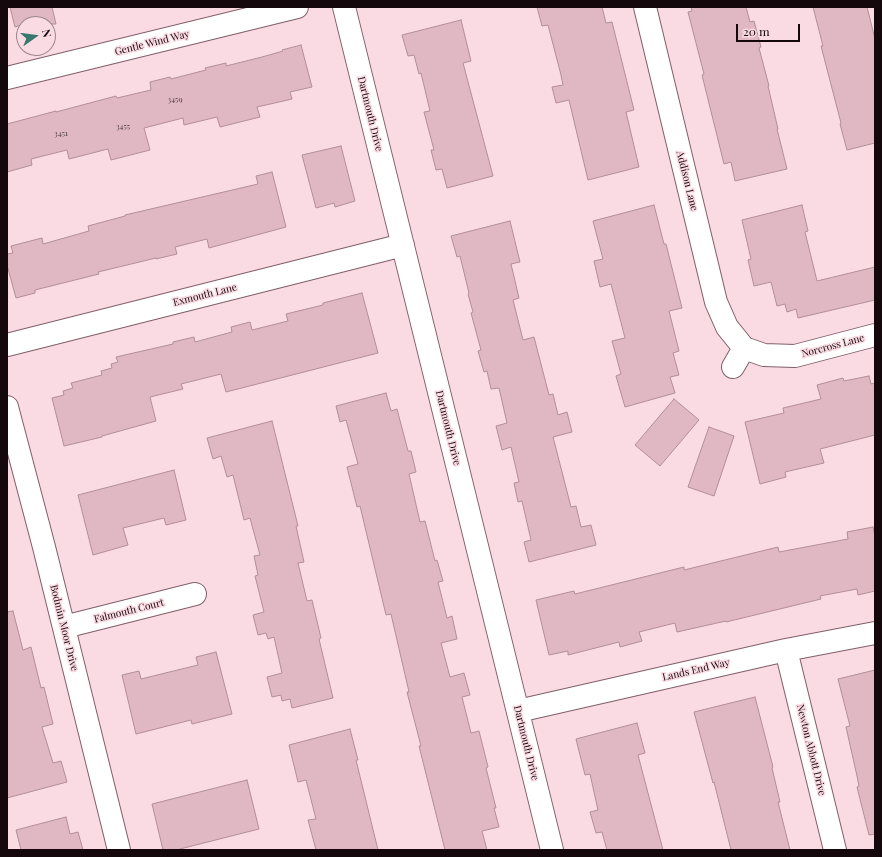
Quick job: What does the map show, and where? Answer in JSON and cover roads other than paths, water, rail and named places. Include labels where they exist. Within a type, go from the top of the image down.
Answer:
[{"type":"street","name":"Gentle Wind Way","points":[[7,78],[297,7]]},
{"type":"street","name":"Dartmouth Drive","points":[[344,7],[552,850]]},
{"type":"street","name":"Addison Lane","points":[[645,7],[716,302],[727,327],[744,348]]},
{"type":"street","name":"Exmouth Lane","points":[[7,345],[403,245]]},
{"type":"street","name":"Norcross Lane","points":[[744,348],[764,355],[795,356],[875,335]]},
{"type":"street","points":[[733,367],[744,348]]},
{"type":"street","name":"Bodmin Moor Drive","points":[[7,407],[64,627],[119,850]]},
{"type":"street","name":"Falmouth Court","points":[[64,627],[195,594]]},
{"type":"street","name":"Lands End Way","points":[[518,711],[786,650],[875,633]]},
{"type":"street","name":"Newton Abbott Drive","points":[[786,650],[835,850]]}]
